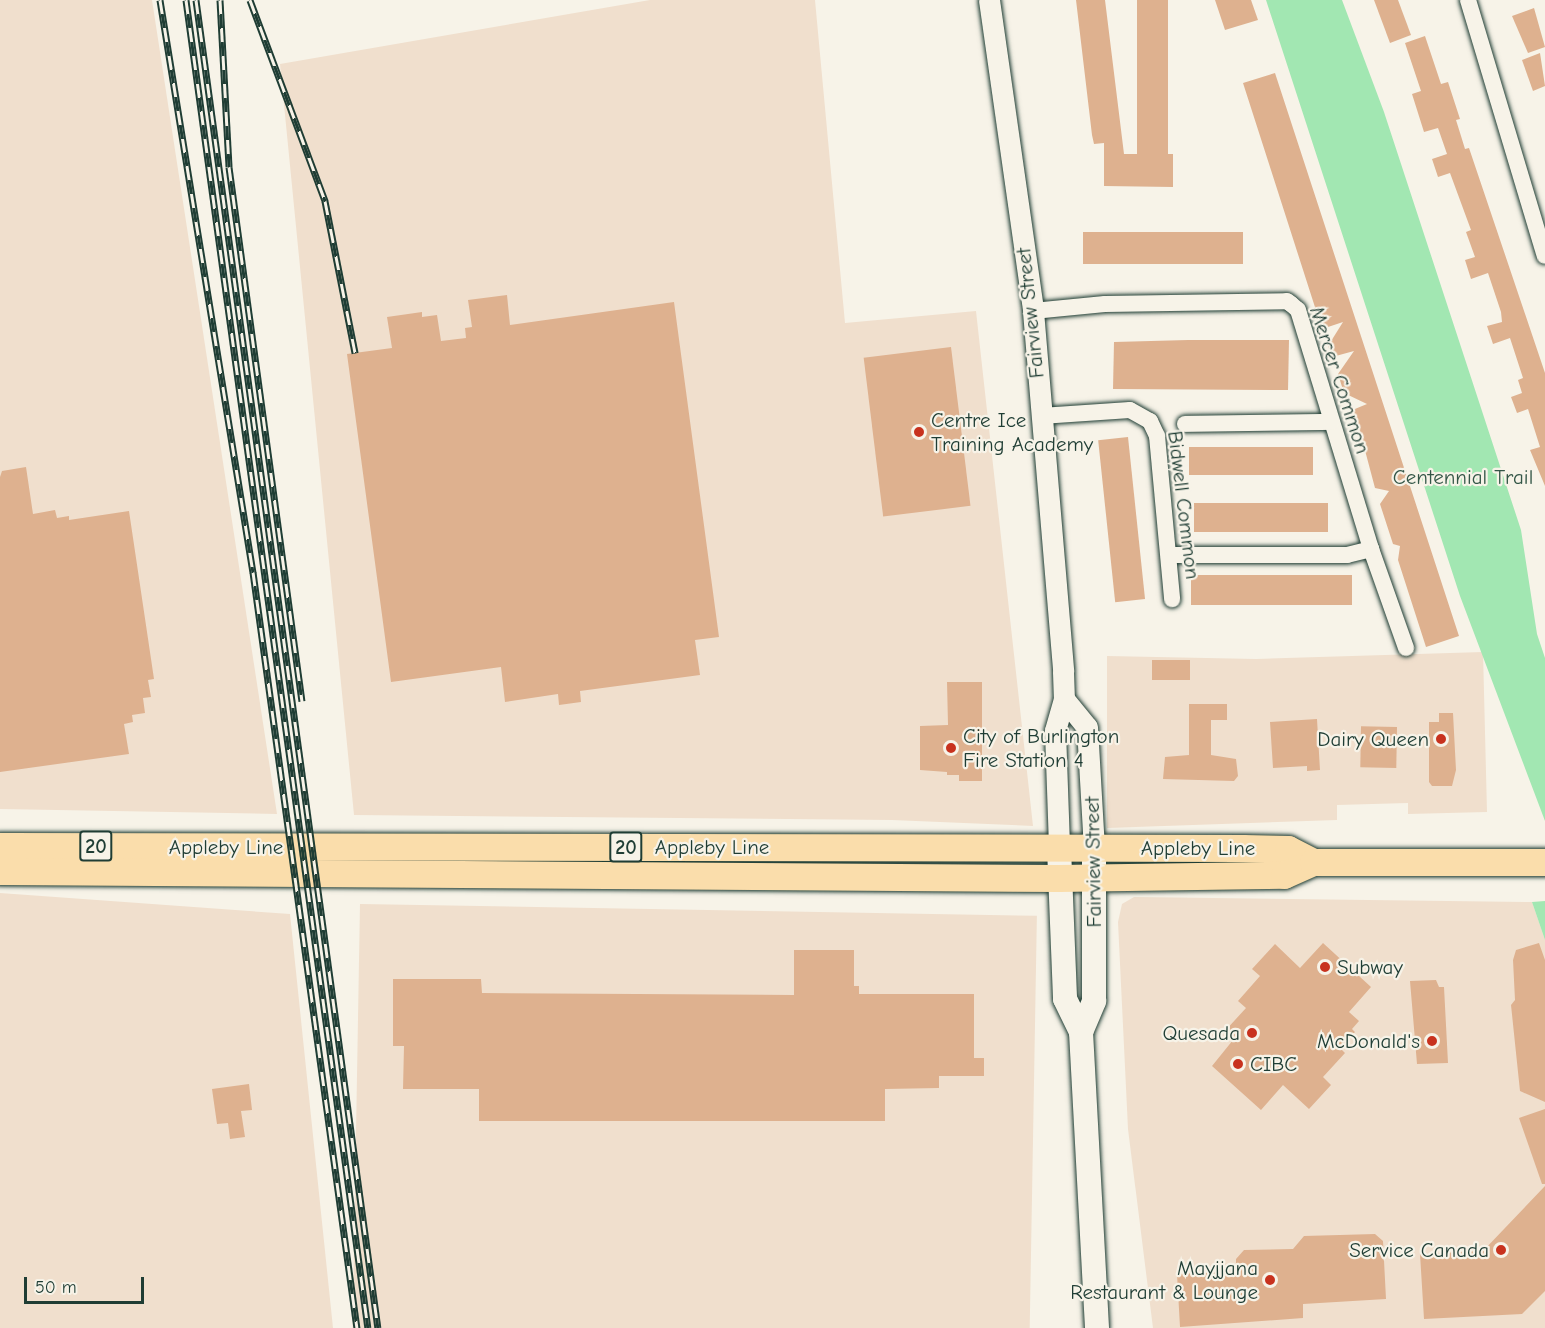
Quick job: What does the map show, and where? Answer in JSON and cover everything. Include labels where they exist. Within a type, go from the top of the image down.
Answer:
[{"type":"main road","name":"Appleby Line","points":[[0,846],[1288,849],[1312,862]]},
{"type":"main road","name":"Fairview Street","points":[[1059,848],[1058,878],[1065,999],[1081,1032],[1097,1328]]},
{"type":"main road","name":"Fairview Street","points":[[1081,1032],[1094,1001],[1094,848]]},
{"type":"main road","name":"Appleby Line","points":[[0,871],[1093,878],[1284,874],[1312,862],[1545,862]]},
{"type":"street","name":"Fairview Street","points":[[989,0],[1033,311],[1064,699],[1055,731],[1059,848]]},
{"type":"street","points":[[1468,0],[1545,256]]},
{"type":"street","name":"Mercer Common","points":[[1033,311],[1105,304],[1287,301],[1298,310],[1371,549],[1406,648]]},
{"type":"street","name":"Bidwell Common","points":[[1041,416],[1130,410],[1150,421],[1157,436],[1170,555],[1172,599]]},
{"type":"street","points":[[1185,424],[1331,422]]},
{"type":"street","points":[[1170,555],[1347,555],[1371,549]]},
{"type":"street","name":"Fairview Street","points":[[1064,699],[1087,727],[1094,848]]},
{"type":"shaded area","points":[[0,0],[152,0],[277,814],[0,809]]},
{"type":"shaded area","points":[[650,0],[815,0],[845,323],[976,311],[1033,826],[892,820],[354,815],[280,64]]},
{"type":"shaded area","points":[[1483,652],[1487,812],[1408,814],[1408,803],[1337,805],[1337,820],[1107,828],[1107,656],[1256,659]]},
{"type":"shaded area","points":[[0,893],[290,914],[333,1328],[0,1328]]},
{"type":"shaded area","points":[[1134,897],[1532,902],[1545,940],[1545,1328],[1153,1328],[1128,1129],[1118,922],[1122,904]]},
{"type":"shaded area","points":[[360,904],[1037,916],[1030,1328],[353,1328]]},
{"type":"green space","name":"Centennial Trail","points":[[1266,0],[1342,0],[1384,112],[1521,530],[1537,634],[1545,658],[1545,821],[1460,596]]},
{"type":"green space","points":[[1545,901],[1545,940],[1532,902]]},
{"type":"building","points":[[1076,0],[1105,0],[1124,154],[1173,154],[1173,187],[1104,186],[1104,143],[1094,144],[1092,135]]},
{"type":"building","points":[[1137,0],[1168,0],[1168,166],[1137,166]]},
{"type":"building","points":[[1215,0],[1251,0],[1258,20],[1225,30]]},
{"type":"building","points":[[1374,0],[1398,0],[1411,35],[1390,43]]},
{"type":"building","points":[[1534,8],[1545,47],[1528,53],[1512,16]]},
{"type":"building","points":[[1425,36],[1441,84],[1448,82],[1460,119],[1456,120],[1465,149],[1469,148],[1545,373],[1545,486],[1530,450],[1540,447],[1528,409],[1517,413],[1511,397],[1522,393],[1518,380],[1523,378],[1510,338],[1493,344],[1487,326],[1502,322],[1488,273],[1471,279],[1465,260],[1475,257],[1466,232],[1471,230],[1450,173],[1438,177],[1432,159],[1447,154],[1438,128],[1424,132],[1412,94],[1421,91],[1405,43]]},
{"type":"building","points":[[1540,53],[1545,86],[1533,91],[1522,60]]},
{"type":"building","points":[[1275,73],[1459,636],[1426,647],[1398,560],[1400,546],[1393,544],[1380,504],[1389,491],[1375,488],[1358,424],[1353,422],[1350,411],[1367,404],[1344,393],[1338,374],[1354,351],[1332,357],[1328,346],[1343,322],[1322,329],[1243,83]]},
{"type":"building","points":[[1083,232],[1243,232],[1243,264],[1083,264]]},
{"type":"building","points":[[507,295],[510,325],[674,302],[719,637],[695,640],[700,675],[580,691],[581,702],[559,705],[558,694],[505,702],[501,667],[391,682],[347,354],[392,348],[387,317],[422,312],[422,317],[437,315],[441,341],[466,338],[465,328],[472,327],[468,300]]},
{"type":"building","points":[[1289,340],[1288,390],[1113,389],[1114,342]]},
{"type":"building","points":[[951,347],[970,506],[883,517],[864,358]]},
{"type":"building","points":[[1128,437],[1145,599],[1115,602],[1098,440]]},
{"type":"building","points":[[1189,447],[1313,447],[1313,475],[1189,475]]},
{"type":"building","points":[[26,467],[33,514],[55,510],[57,518],[69,516],[69,520],[129,511],[154,679],[148,680],[151,697],[143,698],[145,713],[132,715],[133,722],[124,724],[129,754],[0,772],[0,477],[2,471]]},
{"type":"building","points":[[1194,503],[1328,503],[1328,532],[1194,532]]},
{"type":"building","points":[[1191,575],[1352,575],[1352,605],[1191,605]]},
{"type":"building","points":[[1152,660],[1190,660],[1190,680],[1152,680]]},
{"type":"building","name":"City of Burlington Fire Station 4","points":[[947,682],[982,682],[982,781],[959,781],[959,775],[920,770],[920,726],[948,725]]},
{"type":"building","points":[[1189,704],[1227,704],[1227,720],[1211,720],[1211,755],[1236,759],[1238,776],[1234,781],[1163,779],[1165,757],[1189,755]]},
{"type":"building","name":"Dairy Queen","points":[[1439,713],[1453,713],[1456,770],[1452,786],[1432,786],[1429,782],[1429,722],[1439,722]]},
{"type":"building","points":[[1317,719],[1320,770],[1307,771],[1307,766],[1273,768],[1270,722]]},
{"type":"building","points":[[1361,726],[1397,727],[1396,768],[1360,767]]},
{"type":"building","points":[[1323,943],[1371,987],[1349,1012],[1359,1021],[1352,1029],[1355,1032],[1340,1048],[1345,1053],[1323,1077],[1331,1085],[1309,1109],[1283,1085],[1261,1110],[1212,1066],[1233,1040],[1224,1032],[1246,1008],[1238,1001],[1260,976],[1252,969],[1275,944],[1300,968]]},
{"type":"building","points":[[1539,943],[1545,960],[1545,1102],[1520,1091],[1511,1005],[1515,1000],[1513,960],[1516,950]]},
{"type":"building","points":[[794,950],[854,950],[854,986],[859,986],[859,994],[974,994],[974,1058],[984,1058],[984,1076],[939,1076],[939,1088],[885,1089],[885,1121],[479,1121],[479,1089],[403,1089],[404,1046],[393,1046],[393,979],[481,979],[482,993],[794,995]]},
{"type":"building","name":"McDonald's","points":[[1436,980],[1439,987],[1444,987],[1448,1063],[1417,1064],[1410,981]]},
{"type":"building","points":[[249,1084],[252,1110],[241,1111],[245,1137],[230,1139],[228,1123],[217,1124],[212,1089]]},
{"type":"building","points":[[1545,1109],[1545,1184],[1542,1184],[1519,1118]]},
{"type":"building","points":[[1545,1186],[1545,1291],[1522,1314],[1424,1319],[1420,1254],[1483,1251]]},
{"type":"building","points":[[1375,1234],[1383,1241],[1386,1299],[1303,1304],[1303,1318],[1180,1327],[1177,1274],[1236,1271],[1236,1259],[1244,1250],[1293,1249],[1304,1236]]},
{"type":"railway","points":[[160,0],[253,572],[357,1328]]},
{"type":"railway","points":[[186,0],[368,1328]]},
{"type":"railway","points":[[196,0],[378,1328]]},
{"type":"railway","points":[[220,0],[229,167],[302,701]]},
{"type":"railway","points":[[250,0],[325,201],[355,353]]},
{"type":"place","name":"Centre Ice Training Academy","points":[[919,432]]},
{"type":"place","name":"Dairy Queen","points":[[1441,739]]},
{"type":"place","name":"City of Burlington Fire Station 4","points":[[951,748]]},
{"type":"place","name":"Subway","points":[[1325,967]]},
{"type":"place","name":"Quesada","points":[[1252,1033]]},
{"type":"place","name":"McDonald's","points":[[1432,1041]]},
{"type":"place","name":"CIBC","points":[[1238,1064]]},
{"type":"place","name":"Service Canada","points":[[1501,1250]]},
{"type":"place","name":"Mayjjana Restaurant & Lounge","points":[[1270,1280]]}]
